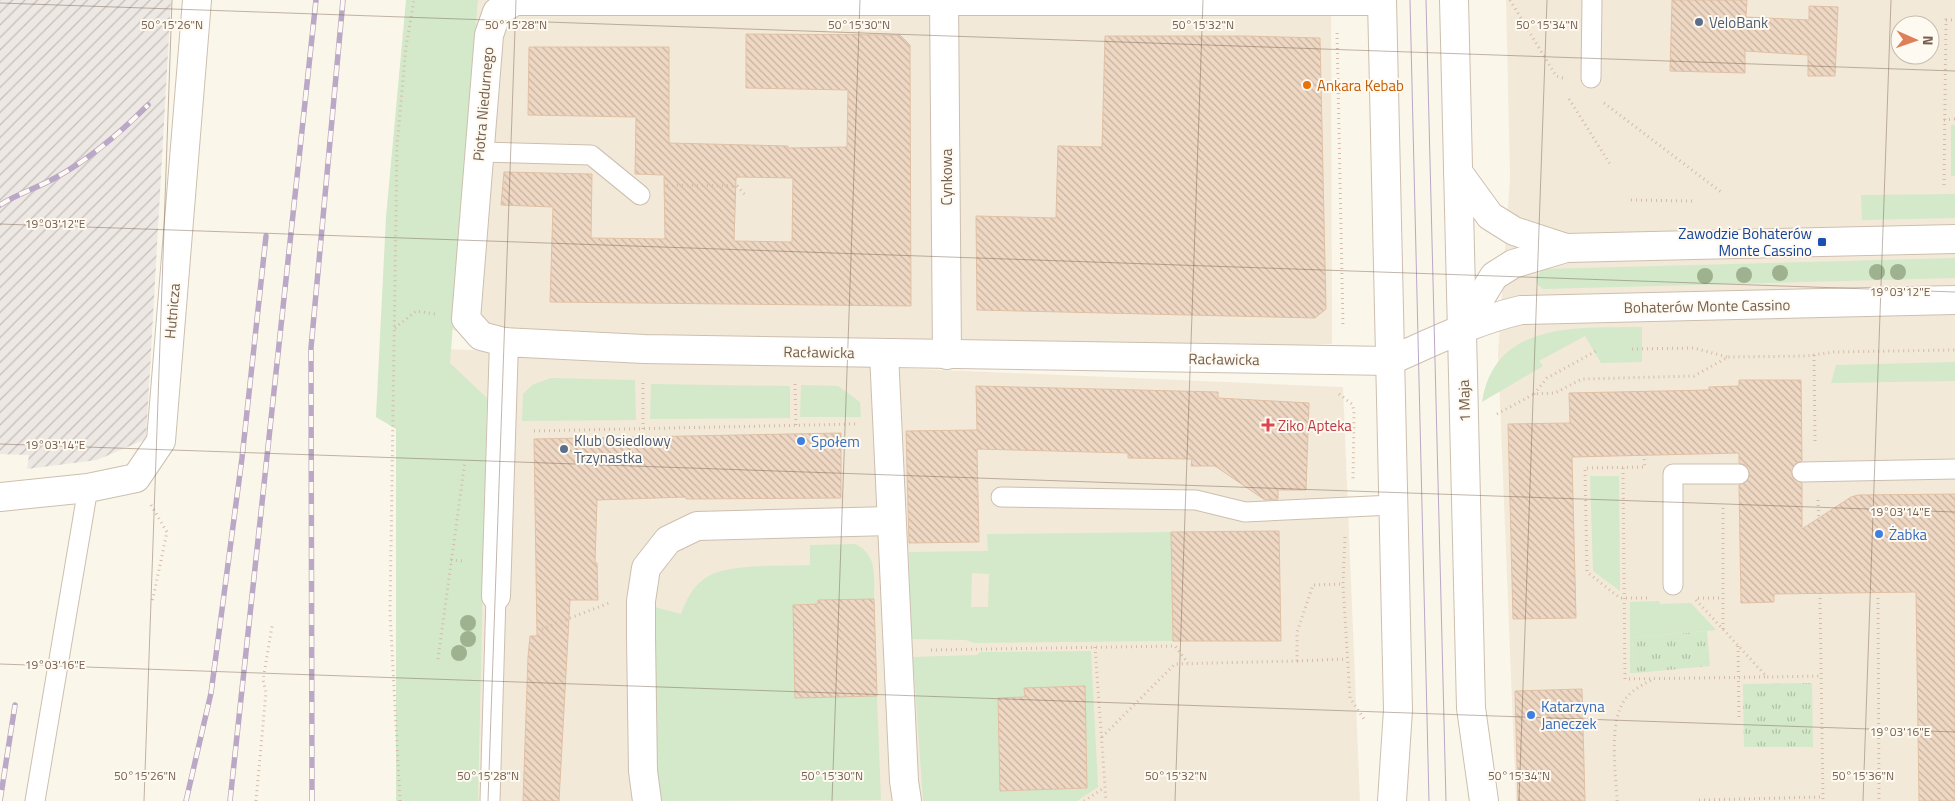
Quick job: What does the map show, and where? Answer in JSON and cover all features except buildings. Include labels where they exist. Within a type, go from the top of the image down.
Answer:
[{"type":"street","name":"Hutnicza","points":[[0,496],[88,488],[136,478],[161,441],[197,0]]},
{"type":"street","name":"1 Maja","points":[[1454,0],[1471,708],[1484,801]]},
{"type":"street","name":"Piotra Niedurnego","points":[[466,319],[489,35],[497,12],[515,1],[1382,1]]},
{"type":"street","name":"Cynkowa","points":[[944,1],[947,355]]},
{"type":"street","points":[[1382,1],[1398,710],[1392,801]]},
{"type":"street","points":[[1458,172],[1490,216],[1514,231],[1566,248]]},
{"type":"street","points":[[1462,328],[1494,276],[1513,264],[1566,248],[1955,239]]},
{"type":"street","name":"Bohaterów Monte Cassino","points":[[1389,361],[1462,328],[1492,317],[1521,310],[1955,300]]},
{"type":"street","points":[[466,319],[481,336],[504,342],[496,596]]},
{"type":"street","name":"Racławicka","points":[[504,342],[644,349],[1389,361]]},
{"type":"street","points":[[884,353],[897,651],[904,781],[907,801]]},
{"type":"street","points":[[646,801],[643,771],[641,601],[646,568],[668,540],[697,526],[891,521]]},
{"type":"lane","points":[[1591,78],[1592,0]]},
{"type":"lane","points":[[479,152],[591,155],[640,195]]},
{"type":"lane","points":[[1802,472],[1955,469]]},
{"type":"lane","points":[[1674,585],[1673,474],[1731,473]]},
{"type":"lane","points":[[35,801],[88,488]]},
{"type":"lane","points":[[1001,498],[1196,500],[1246,512],[1393,505]]},
{"type":"lane","points":[[490,801],[496,596]]},
{"type":"path","points":[[400,801],[390,613],[397,145],[406,47],[414,0]]},
{"type":"path","points":[[1510,0],[1556,76],[1572,81]]},
{"type":"path","points":[[1944,185],[1946,20],[1955,20]]},
{"type":"path","points":[[1338,30],[1341,334]]},
{"type":"path","points":[[1598,99],[1721,192]]},
{"type":"path","points":[[1944,120],[1955,119]]},
{"type":"path","points":[[1582,122],[1610,164]]},
{"type":"path","points":[[640,195],[674,185],[737,186],[746,196]]},
{"type":"path","points":[[1631,200],[1692,201]]},
{"type":"path","points":[[394,329],[416,311],[466,319]]},
{"type":"path","points":[[1632,349],[1694,348],[1728,358],[1955,350]]},
{"type":"path","points":[[643,429],[644,349]]},
{"type":"path","points":[[1492,418],[1499,412],[1534,394],[1547,378],[1598,350]]},
{"type":"path","points":[[1534,394],[1555,393],[1582,379],[1694,376],[1728,358]]},
{"type":"path","points":[[1339,388],[1339,394],[1347,398],[1352,404],[1354,411],[1355,467],[1342,555],[1350,698],[1364,720],[1364,729]]},
{"type":"path","points":[[795,390],[796,426]]},
{"type":"path","points":[[526,431],[843,424]]},
{"type":"path","points":[[438,659],[466,454]]},
{"type":"path","points":[[1654,459],[1644,459],[1645,467],[1585,468],[1587,572],[1620,598],[1654,598]]},
{"type":"path","points":[[1623,468],[1625,679],[1821,676]]},
{"type":"path","points":[[1723,629],[1722,598],[1731,473]]},
{"type":"path","points":[[1817,496],[1819,524]]},
{"type":"path","points":[[152,603],[167,532]]},
{"type":"path","points":[[451,560],[464,561]]},
{"type":"path","points":[[1297,661],[1297,632],[1313,585],[1343,584]]},
{"type":"path","points":[[1699,800],[1823,799],[1820,593]]},
{"type":"path","points":[[1722,598],[1694,598],[1767,677]]},
{"type":"path","points":[[1878,598],[1879,801]]},
{"type":"path","points":[[542,628],[607,604],[641,601]]},
{"type":"path","points":[[256,801],[266,692],[263,680],[272,626]]},
{"type":"path","points":[[1738,645],[1739,720]]},
{"type":"path","points":[[897,651],[1175,646],[1189,664]]},
{"type":"path","points":[[1095,647],[1106,801]]},
{"type":"path","points":[[1102,736],[1175,664],[1347,660]]},
{"type":"path","points":[[1617,801],[1615,728],[1618,710],[1626,697],[1638,687],[1655,678]]},
{"type":"path","points":[[1084,801],[1105,787]]},
{"type":"shaded area","points":[[0,0],[171,0],[146,439],[97,460],[27,469],[29,455],[0,454]]},
{"type":"shaded area","points":[[478,0],[1331,0],[1332,344],[947,355],[547,344],[452,330]]},
{"type":"shaded area","points":[[1506,0],[1955,0],[1955,801],[1516,801],[1498,353],[1510,177]]},
{"type":"shaded area","points":[[424,348],[1343,387],[1360,801],[419,801]]},
{"type":"green space","points":[[406,0],[478,0],[450,363],[487,398],[478,801],[396,801],[396,429],[376,417],[386,217]]},
{"type":"green space","points":[[1951,125],[1955,125],[1955,176],[1951,176]]},
{"type":"green space","points":[[1955,194],[1955,218],[1862,220],[1861,195]]},
{"type":"green space","points":[[1955,258],[1955,278],[1543,289],[1537,284],[1536,278],[1542,269]]},
{"type":"green space","points":[[1642,327],[1642,362],[1601,363],[1585,336],[1539,361],[1543,366],[1482,402],[1490,375],[1504,356],[1522,342],[1543,334],[1567,330]]},
{"type":"green space","points":[[1955,362],[1955,381],[1831,383],[1836,365]]},
{"type":"green space","points":[[551,378],[635,380],[636,420],[522,421],[523,394],[532,385]]},
{"type":"green space","points":[[651,384],[790,386],[790,418],[650,419]]},
{"type":"green space","points":[[801,385],[838,386],[860,402],[861,417],[800,417]]},
{"type":"green space","points":[[1590,476],[1619,476],[1620,591],[1593,571]]},
{"type":"green space","points":[[1171,532],[1173,641],[974,643],[966,640],[911,639],[909,552],[988,551],[987,534]],"holes":[[[972,573],[989,574],[988,607],[971,607]]]},
{"type":"green space","points":[[855,544],[868,554],[871,560],[874,575],[874,599],[818,600],[818,604],[793,605],[795,697],[877,696],[881,800],[658,801],[654,770],[655,607],[681,614],[693,590],[704,579],[714,574],[726,570],[755,566],[810,565],[810,545]]},
{"type":"green space","points":[[1659,601],[1660,604],[1691,603],[1716,630],[1632,638],[1635,673],[1630,673],[1630,602]]},
{"type":"green space","points":[[1707,631],[1710,666],[1635,673],[1632,638]]},
{"type":"green space","points":[[1091,651],[1098,787],[1077,801],[923,801],[913,657],[977,655],[980,652]],"holes":[[[1085,686],[1087,788],[1000,791],[998,698],[1025,697],[1024,688]]]},
{"type":"green space","points":[[1812,683],[1813,747],[1744,747],[1743,684]]},
{"type":"tram line","points":[[1410,0],[1429,801]]},
{"type":"tram line","points":[[1426,0],[1446,801]]},
{"type":"railway","points":[[230,801],[316,0]]},
{"type":"railway","points":[[312,801],[311,348],[343,0]]},
{"type":"railway","points":[[0,205],[55,178],[80,163],[127,126],[148,105]]},
{"type":"railway","points":[[186,801],[211,693],[242,458],[266,236]]},
{"type":"railway","points":[[0,801],[15,705]]},
{"type":"place","name":"VeloBank","points":[[1699,22]]},
{"type":"place","name":"Ankara Kebab","points":[[1307,85]]},
{"type":"place","name":"Zawodzie Bohaterów Monte Cassino","points":[[1822,242]]},
{"type":"place","name":"Ziko Apteka","points":[[1268,425]]},
{"type":"place","name":"Społem","points":[[801,441]]},
{"type":"place","name":"Klub Osiedlowy Trzynastka","points":[[564,449]]},
{"type":"place","name":"Żabka","points":[[1879,534]]},
{"type":"place","name":"Katarzyna Janeczek","points":[[1531,715]]}]
